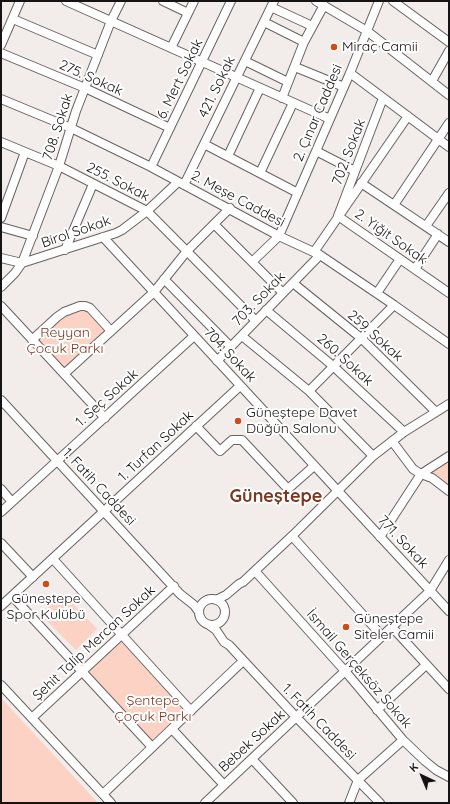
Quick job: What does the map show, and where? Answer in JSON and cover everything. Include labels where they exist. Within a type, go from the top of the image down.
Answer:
[{"type":"street","points":[[1,45],[20,1]]},
{"type":"street","points":[[66,1],[330,119]]},
{"type":"street","name":"708. Sokak","points":[[22,263],[59,166],[70,128],[85,88],[111,21],[121,1]]},
{"type":"street","points":[[163,1],[188,13]]},
{"type":"street","points":[[171,48],[194,1]]},
{"type":"street","name":"6. Mert Sokak","points":[[151,168],[232,1]]},
{"type":"street","name":"2. Çınar Caddesi","points":[[279,236],[350,73],[379,1]]},
{"type":"street","points":[[392,1],[449,42]]},
{"type":"street","points":[[282,98],[320,3],[367,31],[449,95]]},
{"type":"street","points":[[273,4],[312,26]]},
{"type":"street","name":"421. Sokak","points":[[181,183],[204,144],[273,4]]},
{"type":"street","points":[[13,19],[98,55]]},
{"type":"street","points":[[264,22],[304,42]]},
{"type":"street","points":[[432,81],[449,50]]},
{"type":"street","name":"275. Sokak","points":[[1,53],[85,88],[170,128]]},
{"type":"street","points":[[244,61],[288,82]]},
{"type":"street","points":[[295,67],[344,87]]},
{"type":"street","points":[[350,73],[449,147]]},
{"type":"street","points":[[228,156],[260,88]]},
{"type":"street","name":"702. Sokak","points":[[338,216],[383,98]]},
{"type":"street","name":"2. Meşe Caddesi","points":[[1,99],[70,128],[181,183],[230,208],[279,236],[317,254],[448,341]]},
{"type":"street","points":[[260,173],[293,103]]},
{"type":"street","name":"702. Sokak","points":[[317,254],[338,216],[408,116]]},
{"type":"street","points":[[394,205],[449,123]]},
{"type":"street","name":"255. Sokak","points":[[1,142],[59,166],[147,211],[256,321]]},
{"type":"street","points":[[204,144],[298,193]]},
{"type":"street","points":[[316,151],[356,171]]},
{"type":"street","points":[[1,218],[25,152]]},
{"type":"street","name":"Birol Sokak","points":[[22,263],[122,230],[181,183]]},
{"type":"street","points":[[361,183],[449,242]]},
{"type":"street","points":[[65,250],[92,184]]},
{"type":"street","points":[[426,226],[449,193]]},
{"type":"street","points":[[64,374],[154,292],[187,251],[230,208]]},
{"type":"street","name":"2. Yiğit Sokak","points":[[338,216],[449,293]]},
{"type":"street","points":[[214,224],[283,293]]},
{"type":"street","points":[[1,226],[33,236]]},
{"type":"street","points":[[415,269],[438,234]]},
{"type":"street","points":[[252,262],[279,236]]},
{"type":"street","name":"704. Sokak","points":[[103,237],[338,492]]},
{"type":"street","name":"703. Sokak","points":[[217,361],[293,283],[317,254]]},
{"type":"street","points":[[1,258],[22,263],[15,273],[1,287]]},
{"type":"street","points":[[377,293],[400,259]]},
{"type":"street","name":"704. Sokak","points":[[164,279],[231,347]]},
{"type":"street","name":"259. Sokak","points":[[293,283],[361,338],[436,412]]},
{"type":"street","points":[[309,391],[394,305]]},
{"type":"street","points":[[1,306],[105,418]]},
{"type":"street","points":[[32,340],[64,312],[80,306],[90,308],[111,331]]},
{"type":"street","name":"260. Sokak","points":[[266,310],[333,366],[404,432]]},
{"type":"street","name":"1. Seç Sokak","points":[[1,512],[194,336]]},
{"type":"street","name":"704. Sokak","points":[[242,336],[309,391],[373,456]]},
{"type":"street","name":"1. Turfan Sokak","points":[[1,606],[240,386]]},
{"type":"street","name":"1. Fatih Caddesi","points":[[1,400],[180,594],[194,605],[199,612]]},
{"type":"street","points":[[229,645],[224,632],[222,620],[224,610],[229,598],[243,582],[338,492],[373,456],[404,432],[449,404]]},
{"type":"street","points":[[196,426],[220,451],[232,440],[242,440],[288,489],[314,466]]},
{"type":"street","points":[[392,441],[413,469],[432,478],[449,491]]},
{"type":"street","points":[[380,537],[421,474],[449,456]]},
{"type":"street","points":[[1,489],[12,502]]},
{"type":"street","name":"771. Sokak","points":[[338,492],[449,611]]},
{"type":"street","points":[[292,536],[382,636]]},
{"type":"street","points":[[1,544],[33,577]]},
{"type":"street","points":[[52,558],[191,711]]},
{"type":"street","name":"Bebek Sokak","points":[[205,803],[430,591],[449,560]]},
{"type":"street","name":"İsmail Gerçeksöz Sokak","points":[[254,571],[345,671],[403,740],[436,770],[449,777]]},
{"type":"street","points":[[216,600],[226,595],[243,582]]},
{"type":"street","points":[[176,589],[204,601],[212,599],[216,600],[220,602],[224,610]]},
{"type":"street","name":"Şehit Talip Mercan Sokak","points":[[32,718],[122,634],[176,589]]},
{"type":"street","points":[[12,596],[152,747]]},
{"type":"street","points":[[204,601],[199,608],[202,620],[209,624],[216,624],[222,620]]},
{"type":"street","name":"1. Fatih Caddesi","points":[[209,624],[216,630],[224,642],[229,645],[296,717],[358,780],[349,803]]},
{"type":"street","points":[[392,627],[449,689]]},
{"type":"street","points":[[102,794],[243,661]]},
{"type":"street","points":[[377,710],[426,665]]},
{"type":"street","points":[[1,685],[111,803]]},
{"type":"street","points":[[172,729],[224,785]]},
{"type":"street","points":[[380,803],[358,780],[403,740]]},
{"type":"street","points":[[252,759],[292,803]]},
{"type":"green space","name":"Reyyan Çocuk Parkı","points":[[84,310],[104,330],[103,333],[64,368],[39,341],[39,339],[61,318]]},
{"type":"green space","points":[[449,459],[449,486],[433,476],[433,473],[434,469]]},
{"type":"green space","points":[[64,594],[97,629],[76,650],[40,614]]},
{"type":"green space","name":"Şentepe Çoçuk Parkı","points":[[117,643],[124,643],[185,710],[185,712],[154,741],[151,741],[89,673],[89,669]]},
{"type":"green space","points":[[1,698],[98,803],[1,803]]},
{"type":"place","name":"Miraç Camii","points":[[334,47]]},
{"type":"place","name":"Güneştepe Davet Düğün Salonu","points":[[238,421]]},
{"type":"place","name":"Güneştepe Spor Kulübü","points":[[46,584]]},
{"type":"place","name":"Güneştepe Siteler Camii","points":[[346,627]]},
{"type":"district","name":"Güneştepe","points":[[276,497]]}]
